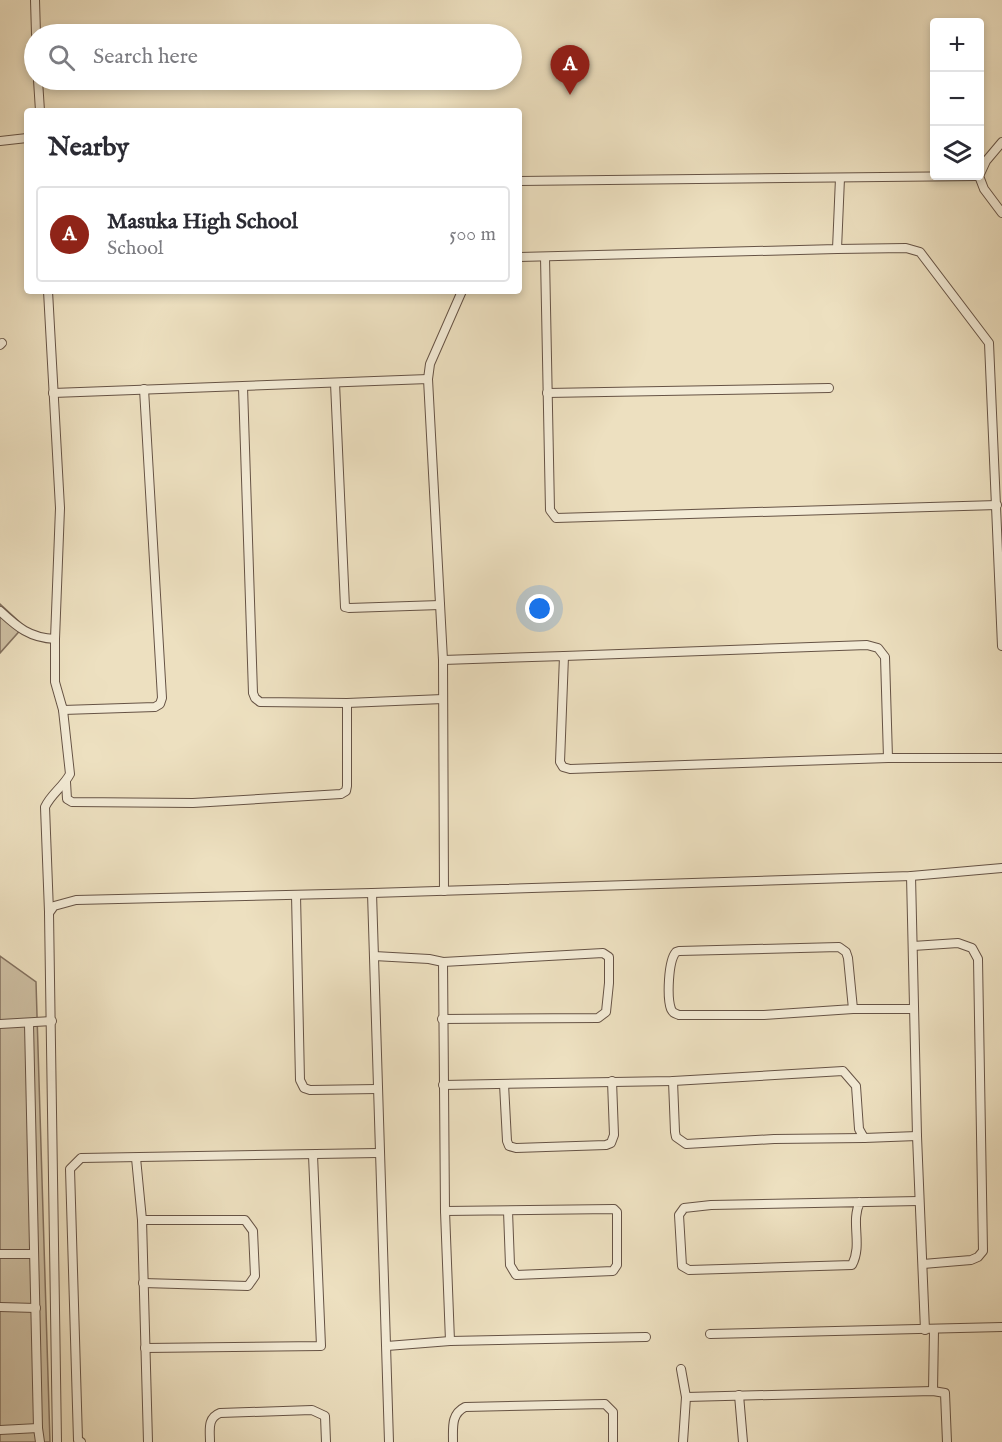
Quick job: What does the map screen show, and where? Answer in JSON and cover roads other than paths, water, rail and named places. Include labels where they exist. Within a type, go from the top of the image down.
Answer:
[{"type":"street","points":[[35,0],[36,24]]},
{"type":"street","points":[[39,90],[40,108]]},
{"type":"street","points":[[0,141],[24,138]]},
{"type":"street","points":[[984,165],[1002,142]]},
{"type":"street","points":[[522,181],[930,176]]},
{"type":"street","points":[[837,249],[840,178]]},
{"type":"street","points":[[981,180],[984,189],[1002,213]]},
{"type":"street","points":[[522,257],[906,248],[920,252],[989,343],[1001,570],[1002,646]]},
{"type":"street","points":[[545,257],[550,510],[556,518],[997,505]]},
{"type":"street","points":[[48,294],[60,508],[55,682],[63,710],[70,774],[66,782],[49,798],[45,807],[49,913],[57,1442]]},
{"type":"street","points":[[444,891],[443,660],[428,379],[430,364],[461,294]]},
{"type":"street","points":[[52,393],[428,379]]},
{"type":"street","points":[[335,383],[345,607],[440,605]]},
{"type":"street","points":[[243,387],[253,693],[255,698],[260,702],[347,703],[443,699]]},
{"type":"street","points":[[547,393],[829,388]]},
{"type":"street","points":[[63,710],[155,707],[160,704],[162,698],[144,389]]},
{"type":"street","points":[[0,611],[18,628],[41,638],[55,639]]},
{"type":"street","points":[[443,660],[867,645],[878,648],[885,657],[888,758]]},
{"type":"street","points":[[564,656],[560,762],[563,767],[570,769],[888,758],[1002,758]]},
{"type":"street","points":[[66,782],[67,799],[72,802],[193,803],[341,794],[348,786],[347,703]]},
{"type":"street","points":[[49,913],[54,906],[76,900],[296,896],[911,876],[1002,868]]},
{"type":"street","points":[[911,876],[917,1136],[923,1264],[933,1391]]},
{"type":"street","points":[[372,893],[378,1153],[389,1442]]},
{"type":"street","points":[[296,896],[300,1080],[304,1088],[310,1090],[377,1089]]},
{"type":"street","points":[[913,946],[958,943],[972,948],[978,959],[983,1251],[971,1260],[923,1264]]},
{"type":"street","points":[[853,1009],[848,958],[846,952],[840,947],[679,951],[671,959],[671,1008],[679,1015],[764,1015],[853,1009],[914,1009]]},
{"type":"street","points":[[374,956],[443,962],[603,953],[609,957],[606,1012],[598,1018],[442,1019]]},
{"type":"street","points":[[443,962],[442,1085],[450,1341]]},
{"type":"street","points":[[0,1024],[51,1022]]},
{"type":"street","points":[[29,1024],[40,1442]]},
{"type":"street","points":[[442,1085],[673,1081],[843,1071],[856,1086],[860,1129],[864,1138]]},
{"type":"street","points":[[504,1084],[507,1141],[509,1146],[516,1148],[611,1143],[614,1135],[612,1081]]},
{"type":"street","points":[[673,1081],[676,1137],[686,1144],[774,1139],[917,1136]]},
{"type":"street","points":[[81,1442],[78,1440],[70,1169],[81,1158],[378,1153]]},
{"type":"street","points":[[145,1348],[321,1346],[313,1155]]},
{"type":"street","points":[[136,1158],[142,1220],[148,1442]]},
{"type":"street","points":[[860,1202],[856,1211],[858,1254],[852,1265],[689,1270],[682,1266],[679,1215],[684,1208],[711,1205],[860,1202],[920,1201]]},
{"type":"street","points":[[445,1211],[614,1209],[617,1212],[617,1265],[613,1271],[516,1275],[510,1265],[508,1211]]},
{"type":"street","points":[[142,1220],[245,1220],[253,1231],[255,1276],[248,1286],[143,1283]]},
{"type":"street","points":[[0,1254],[34,1254]]},
{"type":"street","points":[[0,1307],[36,1308]]},
{"type":"street","points":[[710,1334],[1002,1328]]},
{"type":"street","points":[[387,1346],[450,1341],[646,1337]]},
{"type":"street","points":[[681,1369],[686,1397],[683,1442]]},
{"type":"street","points":[[686,1397],[933,1391],[945,1393],[947,1442]]},
{"type":"street","points":[[740,1395],[743,1442]]},
{"type":"street","points":[[453,1442],[454,1418],[458,1411],[465,1407],[605,1404],[613,1412],[613,1442]]},
{"type":"street","points":[[210,1442],[210,1423],[215,1415],[220,1413],[312,1410],[325,1416],[326,1442]]},
{"type":"street","points":[[0,1430],[38,1428]]},
{"type":"place","name":"Masuka High School","points":[[570,95]]}]
